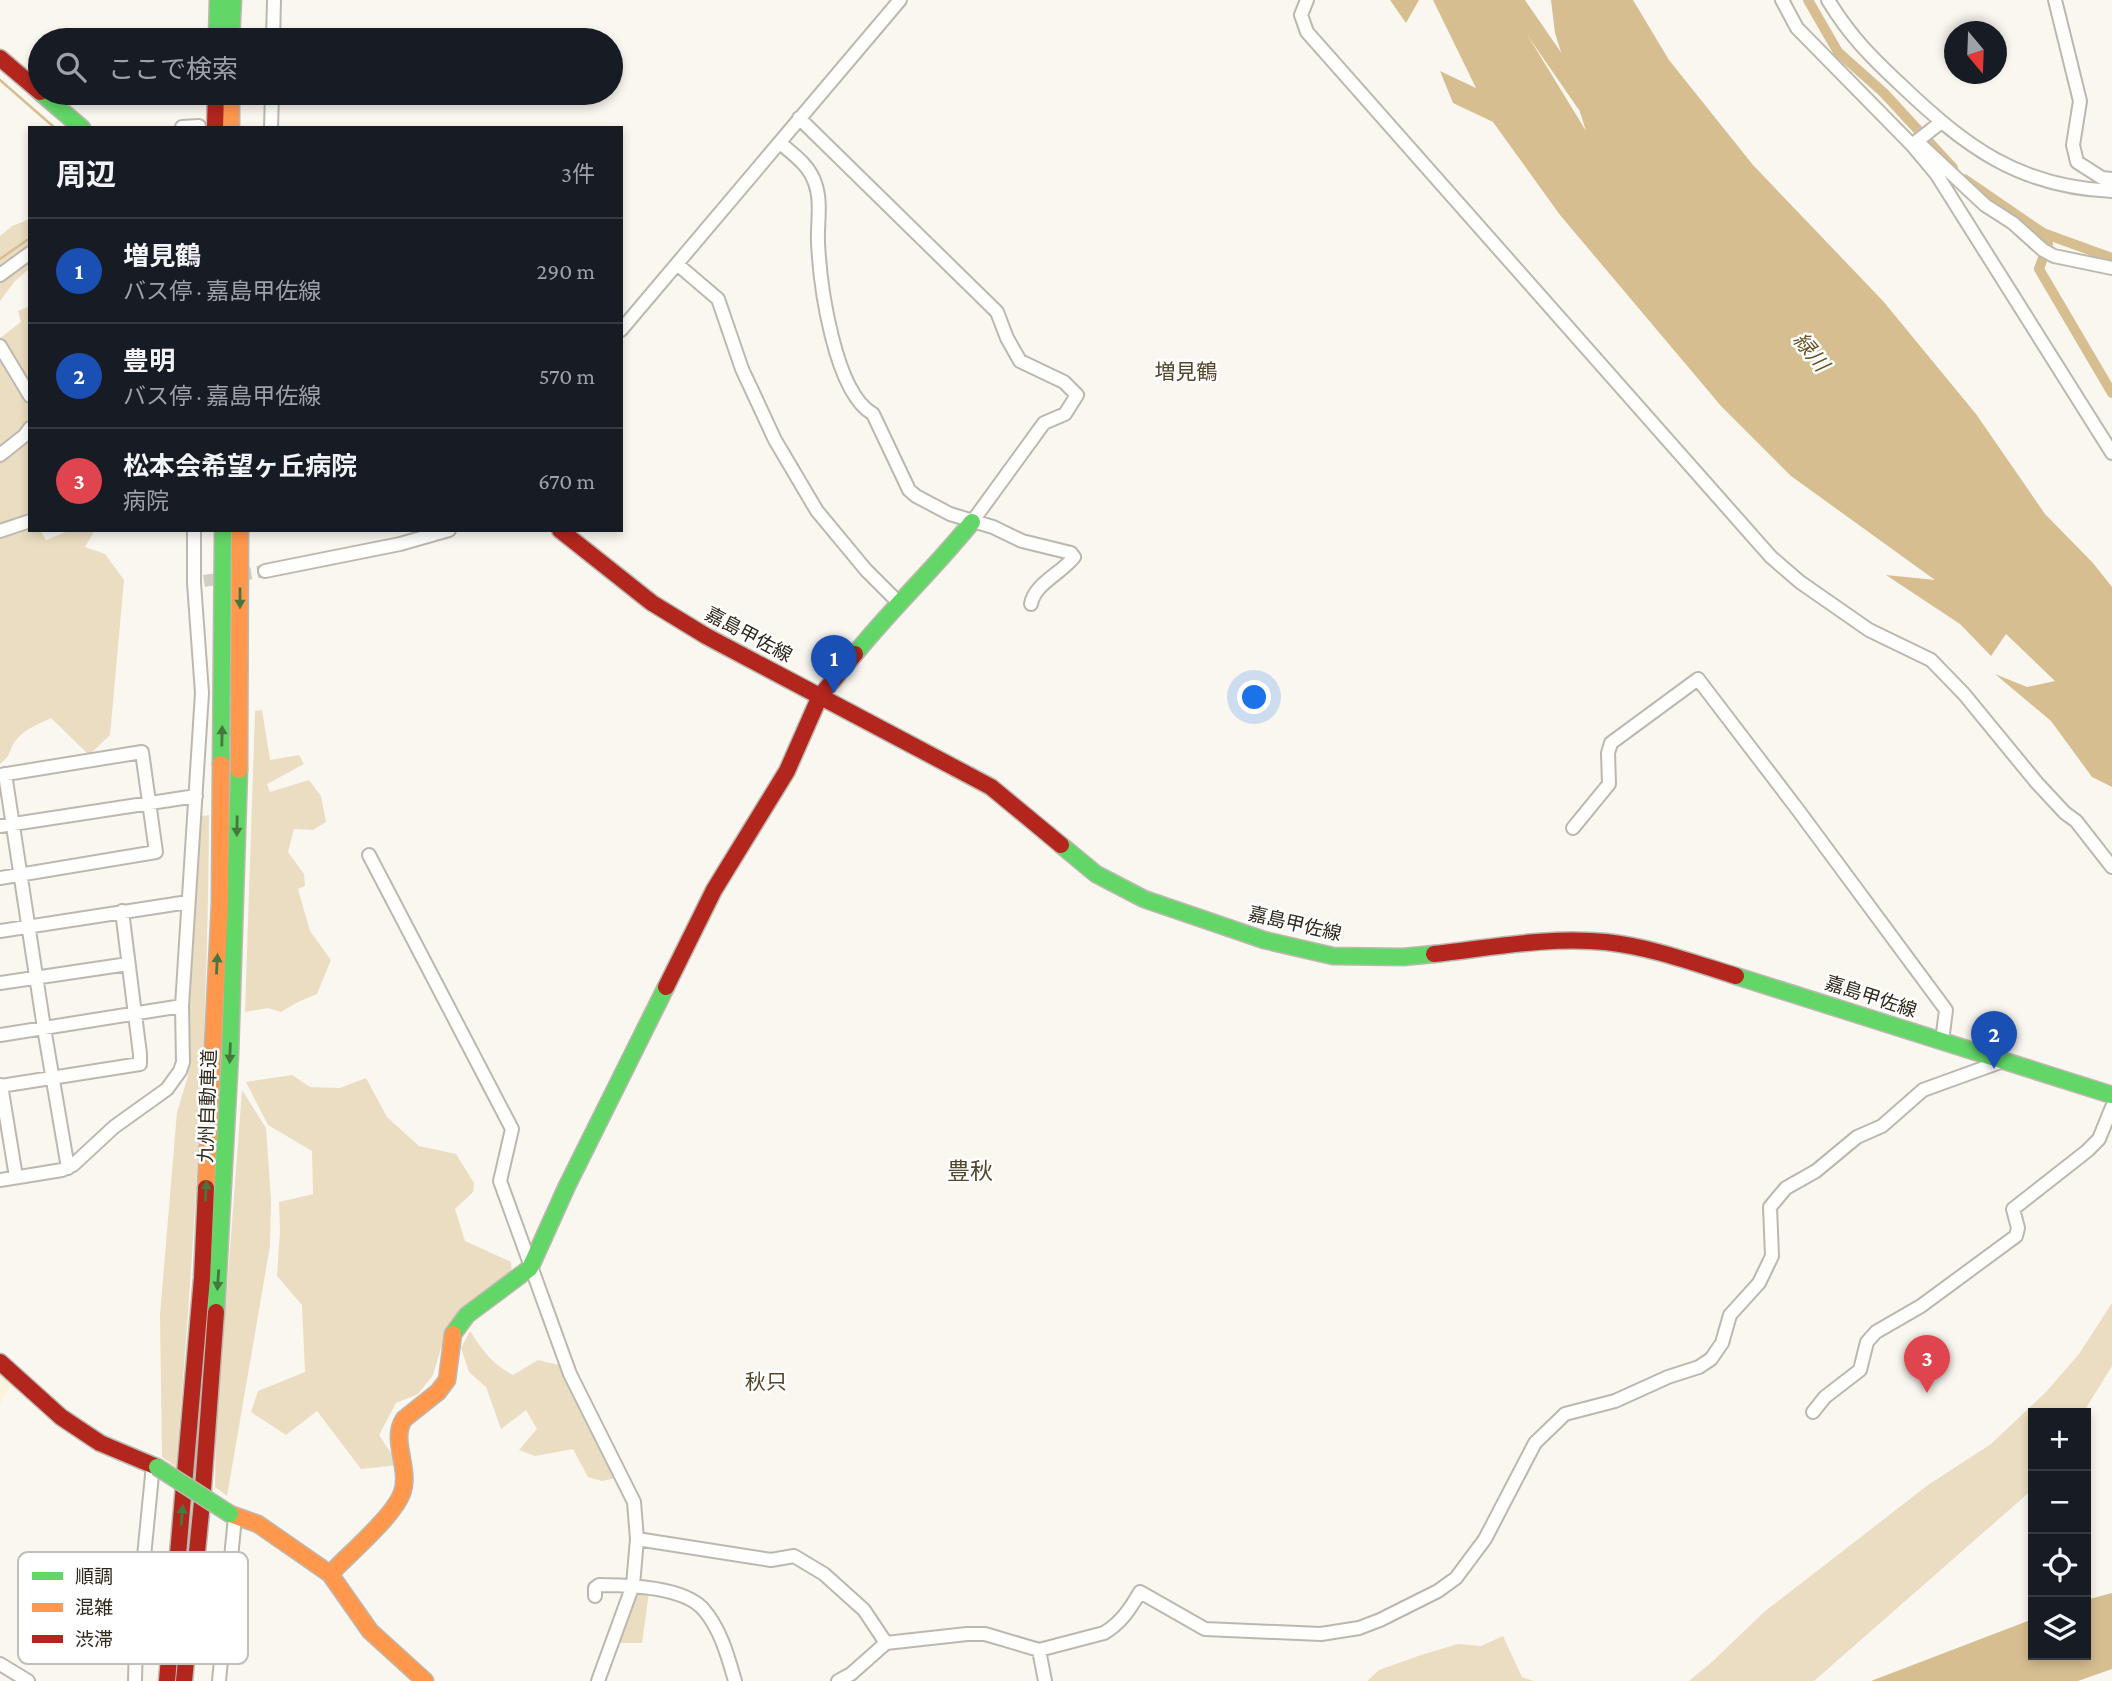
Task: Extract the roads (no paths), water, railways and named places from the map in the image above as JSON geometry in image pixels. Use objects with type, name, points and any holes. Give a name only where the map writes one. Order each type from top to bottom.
[{"type":"main road","points":[[217,28],[218,0]]},
{"type":"main road","points":[[232,28],[233,0]]},
{"type":"main road","points":[[0,58],[28,82]]},
{"type":"main road","points":[[54,105],[80,126]]},
{"type":"main road","points":[[207,126],[213,105]]},
{"type":"main road","points":[[231,105],[231,126]]},
{"type":"main road","points":[[330,1574],[390,1512],[402,1493],[405,1468],[398,1437],[400,1425],[438,1392],[447,1380],[453,1332],[467,1315],[530,1268],[567,1186],[714,890],[787,771],[820,696],[874,630],[945,556],[972,522]]},
{"type":"main road","name":"九州自動車道","points":[[178,1552],[203,1264],[219,903],[223,532]]},
{"type":"main road","name":"九州自動車道","points":[[196,1552],[211,1379],[227,1137],[237,854],[240,532]]},
{"type":"main road","name":"嘉島甲佐線","points":[[563,532],[652,603],[706,636],[991,787],[1073,856],[1106,879],[1144,899],[1264,940],[1333,956],[1403,957],[1553,942],[1605,942],[1657,951],[1696,961],[2112,1095]]},
{"type":"main road","points":[[0,1362],[61,1417],[100,1443],[155,1466],[233,1515],[258,1524],[330,1574],[370,1631],[425,1681]]},
{"type":"street","points":[[273,28],[274,0]]},
{"type":"street","points":[[623,328],[900,0]]},
{"type":"street","points":[[1307,0],[1301,15],[1307,32],[1771,557],[1800,582],[1868,629],[1931,660],[1964,694],[2064,813],[2076,821],[2112,867]]},
{"type":"street","points":[[1782,0],[1797,29],[1915,143],[1985,205],[2054,256],[2112,268]]},
{"type":"street","points":[[1828,0],[1857,43],[1940,122],[1984,154],[2040,181],[2112,191]]},
{"type":"street","points":[[2055,0],[2081,101],[2073,145],[2077,162],[2102,178],[2112,179]]},
{"type":"street","points":[[271,126],[272,105]]},
{"type":"street","points":[[799,118],[997,312],[1020,361],[1064,383],[1077,395],[1065,414],[1044,423],[972,522]]},
{"type":"street","points":[[1915,143],[1940,122]]},
{"type":"street","points":[[780,143],[806,165],[815,182],[826,317],[840,365],[865,409],[873,414],[909,489],[932,506],[972,522],[993,527],[1022,541],[1071,553],[1074,557],[1037,589],[1031,604]]},
{"type":"street","points":[[1915,143],[1952,197],[2112,453]]},
{"type":"street","points":[[0,275],[28,254]]},
{"type":"street","points":[[677,264],[718,299],[742,369],[775,440],[817,511],[866,570],[899,603]]},
{"type":"street","points":[[0,346],[28,393]]},
{"type":"street","points":[[0,455],[28,431]]},
{"type":"street","points":[[0,531],[28,522]]},
{"type":"street","points":[[0,1180],[68,1168],[114,1127],[173,1083],[183,1062],[188,902],[202,693],[199,582],[194,532]]},
{"type":"street","points":[[265,571],[400,544],[442,532]]},
{"type":"street","points":[[1573,828],[1609,784],[1608,753],[1611,743],[1698,679],[1946,1010],[1942,1041]]},
{"type":"street","points":[[0,878],[21,874],[156,852],[142,752],[3,775],[6,825],[21,874],[68,1168]]},
{"type":"street","points":[[6,825],[196,796]]},
{"type":"street","points":[[369,855],[512,1129],[500,1181],[570,1374],[634,1502],[637,1539],[633,1585],[598,1681]]},
{"type":"street","points":[[0,930],[188,902]]},
{"type":"street","points":[[16,1177],[0,1086],[140,1064],[141,1054],[122,911]]},
{"type":"street","points":[[0,983],[128,964]]},
{"type":"street","points":[[0,1035],[183,1006]]},
{"type":"street","points":[[838,1681],[851,1674],[886,1643],[985,1634],[1039,1650],[1104,1633],[1129,1612],[1140,1592],[1205,1629],[1321,1634],[1359,1628],[1438,1591],[1456,1578],[1485,1539],[1535,1443],[1565,1414],[1615,1401],[1668,1377],[1699,1367],[1711,1359],[1722,1343],[1730,1315],[1759,1283],[1772,1256],[1770,1208],[1786,1188],[1816,1171],[1857,1137],[1882,1126],[1923,1090],[2003,1061]]},
{"type":"street","points":[[1813,1412],[1825,1397],[1860,1370],[1867,1342],[1876,1332],[1922,1306],[2016,1236],[2018,1228],[2013,1209],[2099,1139],[2112,1107]]},
{"type":"street","points":[[145,1552],[155,1466]]},
{"type":"street","points":[[230,1552],[233,1515]]},
{"type":"street","points":[[637,1539],[771,1560],[794,1556],[824,1574],[864,1610],[886,1643]]},
{"type":"street","points":[[595,1596],[595,1588],[599,1585],[633,1585],[688,1597],[704,1608],[725,1648],[735,1681]]},
{"type":"street","points":[[1039,1650],[1045,1681]]},
{"type":"street","points":[[0,1664],[28,1681]]},
{"type":"water","points":[[1390,0],[1419,0],[1406,23]]},
{"type":"water","points":[[1433,0],[1511,0],[1525,31],[1586,131],[1555,33],[1551,0],[1633,0],[1669,60],[1753,165],[1883,301],[1976,414],[2045,514],[2093,563],[2112,587],[2112,787],[2092,777],[2051,721],[1995,674],[2027,687],[2055,681],[2006,634],[1991,656],[1960,624],[1886,575],[1935,580],[1791,476],[1721,406],[1560,215],[1493,122],[1453,103],[1440,71],[1476,88]]},
{"type":"water","points":[[2112,1593],[2112,1669],[2078,1681],[1871,1681],[2028,1621],[2028,1660],[2091,1660],[2091,1599]]},
{"type":"waterway","name":"緑川","points":[[1514,0],[1585,103]]},
{"type":"waterway","points":[[1808,0],[1838,52],[1884,93],[1953,168]]},
{"type":"waterway","points":[[0,80],[28,104]]},
{"type":"waterway","points":[[29,105],[53,126]]},
{"type":"waterway","points":[[1964,179],[2043,233],[2112,258]]},
{"type":"waterway","points":[[2043,233],[2048,244],[2039,269],[2112,393]]},
{"type":"waterway","points":[[0,259],[28,239]]},
{"type":"tunnel","points":[[204,581],[265,571]]},
{"type":"place","name":"増見鶴","points":[[834,693]]},
{"type":"place","name":"豊明","points":[[1994,1069]]},
{"type":"place","name":"松本会希望ヶ丘病院","points":[[1927,1393]]},
{"type":"district","name":"増見鶴","points":[[1186,372]]},
{"type":"district","name":"豊秋","points":[[970,1171]]},
{"type":"district","name":"秋只","points":[[766,1382]]}]
